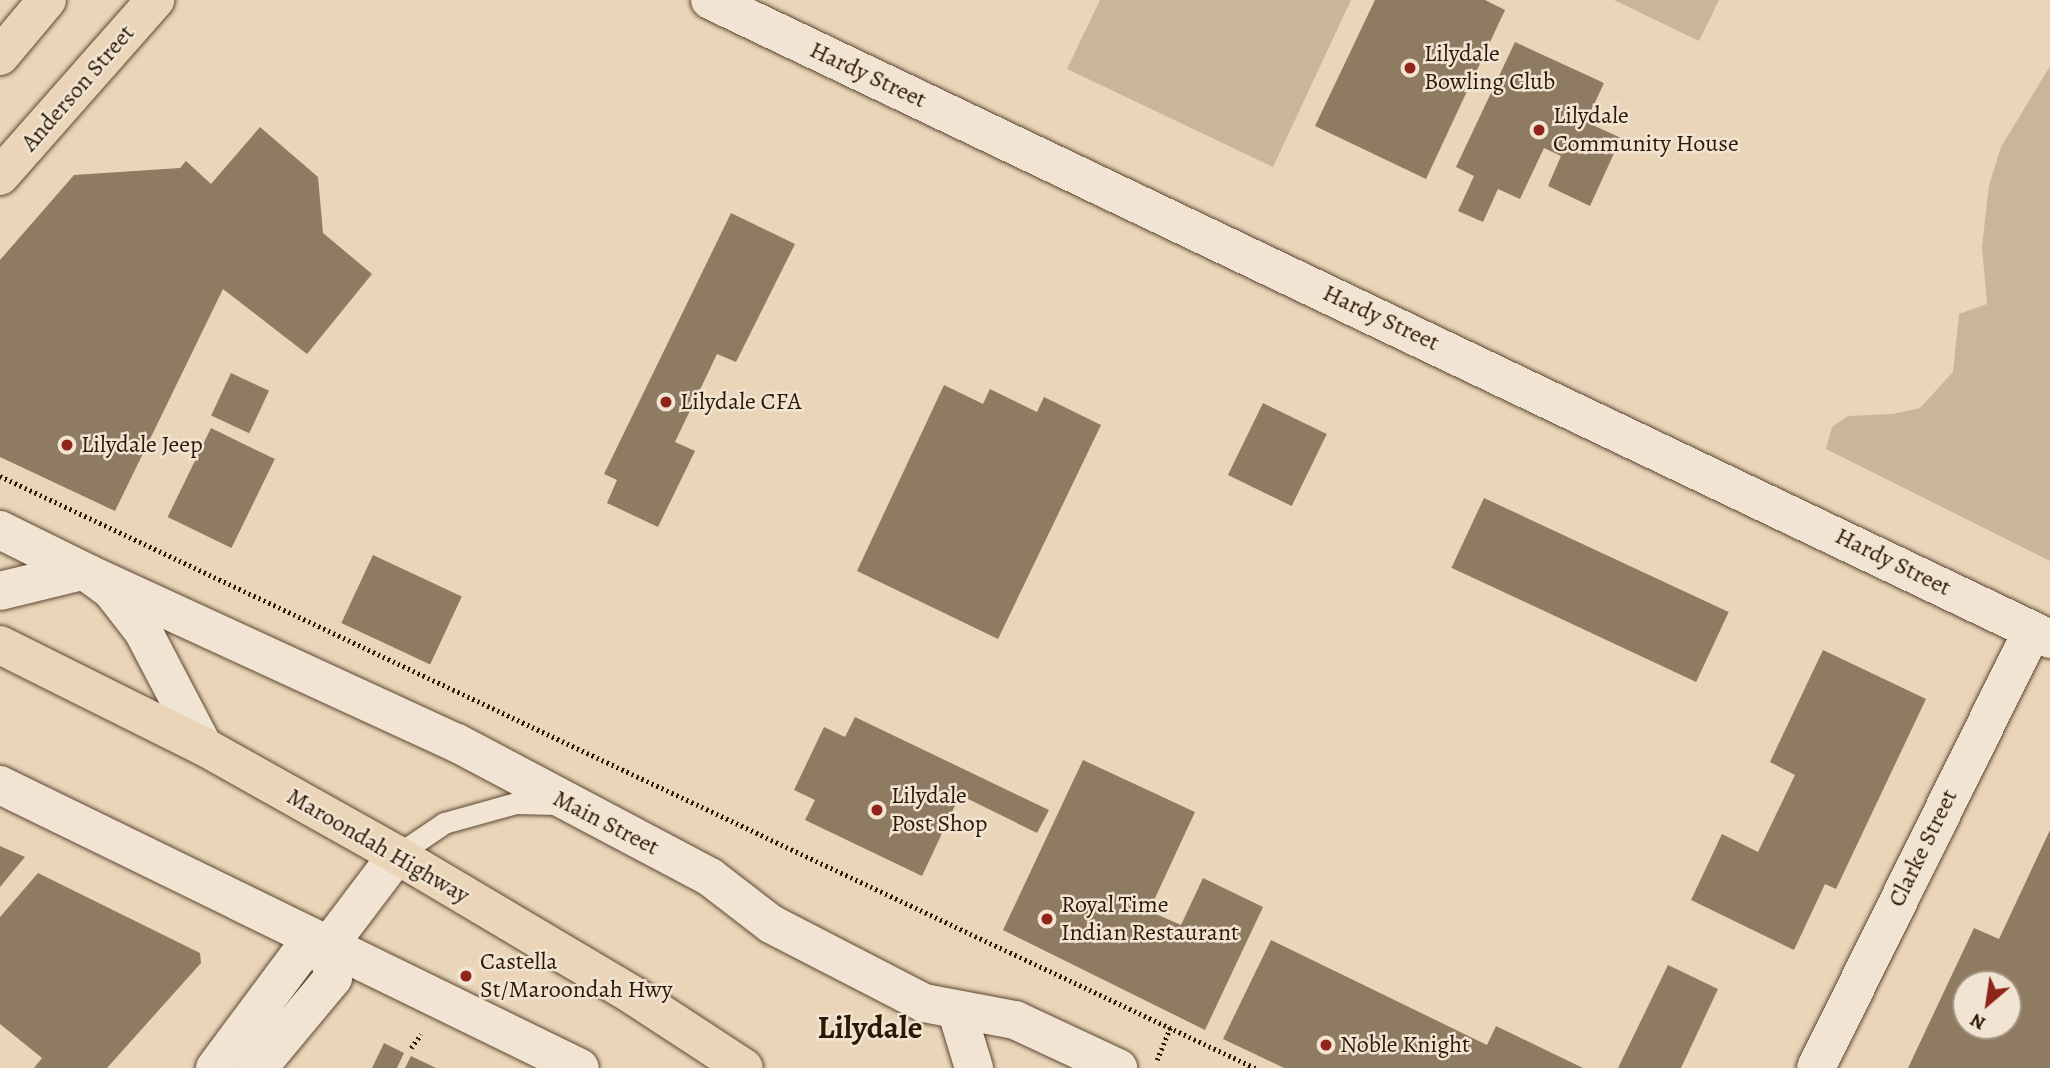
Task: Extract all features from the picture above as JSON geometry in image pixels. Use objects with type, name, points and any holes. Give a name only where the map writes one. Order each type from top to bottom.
[{"type":"main road","points":[[0,56],[47,0]]},
{"type":"main road","name":"Anderson Street","points":[[0,176],[155,0]]},
{"type":"main road","name":"Maroondah Highway","points":[[0,645],[203,746],[397,855],[634,996],[744,1068]]},
{"type":"street","name":"Hardy Street","points":[[710,0],[2041,634]]},
{"type":"street","points":[[0,530],[85,573],[112,591],[143,631],[203,746]]},
{"type":"street","points":[[0,591],[85,573]]},
{"type":"street","name":"Main Street","points":[[85,573],[457,743],[580,811],[710,877],[793,936],[924,1003],[957,1012],[1015,1020],[1118,1068]]},
{"type":"street","name":"Clarke Street","points":[[1816,1068],[2041,634]]},
{"type":"street","points":[[0,785],[580,1068]]},
{"type":"street","points":[[215,1068],[300,954],[329,945],[397,855]]},
{"type":"street","points":[[258,1068],[317,1003],[333,978],[329,945]]},
{"type":"street","points":[[957,1012],[974,1068]]},
{"type":"lane","points":[[397,855],[444,822],[516,803],[551,803],[580,811]]},
{"type":"path","points":[[0,476],[1255,1068]]},
{"type":"path","points":[[1157,1068],[1170,1028]]},
{"type":"shaded area","points":[[1100,0],[1351,0],[1273,167],[1067,69]]},
{"type":"shaded area","points":[[1614,0],[1719,0],[1699,41]]},
{"type":"shaded area","points":[[2050,66],[2050,561],[1826,449],[1832,427],[1848,416],[1893,414],[1920,408],[1953,372],[1959,314],[1987,304],[1982,247],[1989,185],[2001,147]]},
{"type":"building","name":"Lilydale Bowling Club","points":[[1375,0],[1485,0],[1505,10],[1426,179],[1315,126]]},
{"type":"building","name":"Lilydale Community House","points":[[1515,42],[1604,83],[1586,122],[1621,138],[1590,206],[1548,186],[1561,156],[1544,148],[1520,199],[1498,189],[1483,222],[1458,211],[1474,176],[1456,167]]},
{"type":"building","points":[[260,127],[318,177],[323,233],[372,274],[307,354],[223,289],[115,511],[0,457],[0,260],[74,175],[180,168],[186,161],[211,184]]},
{"type":"building","name":"Lilydale CFA","points":[[731,213],[795,244],[736,362],[717,354],[675,442],[695,451],[658,527],[607,503],[617,480],[604,474]]},
{"type":"building","points":[[231,373],[269,391],[249,433],[211,416]]},
{"type":"building","points":[[944,385],[983,404],[990,389],[1037,412],[1044,397],[1101,425],[998,639],[857,571]]},
{"type":"building","points":[[1263,403],[1327,434],[1292,506],[1228,475]]},
{"type":"building","points":[[211,428],[275,459],[231,548],[168,517]]},
{"type":"building","points":[[1484,498],[1729,612],[1696,682],[1451,568]]},
{"type":"building","points":[[373,555],[462,596],[430,664],[341,623]]},
{"type":"building","points":[[1823,650],[1926,699],[1836,889],[1825,884],[1794,950],[1691,900],[1722,834],[1758,852],[1795,775],[1770,762]]},
{"type":"building","points":[[855,717],[1049,810],[1037,833],[960,795],[922,876],[805,820],[815,800],[794,790],[824,727],[845,737]]},
{"type":"building","points":[[1083,760],[1195,812],[1149,911],[1181,925],[1203,878],[1263,907],[1205,1030],[1003,930]]},
{"type":"building","points":[[2050,830],[2050,1068],[1908,1068],[1952,975],[1952,1040],[2022,1040],[2022,970],[1954,970],[1974,928],[1999,939]]},
{"type":"building","points":[[0,846],[25,857],[0,887]]},
{"type":"building","points":[[38,873],[200,953],[201,963],[107,1068],[34,1068],[42,1058],[0,1024],[0,917]]},
{"type":"building","points":[[1271,940],[1487,1045],[1496,1026],[1583,1068],[1284,1068],[1223,1039]]},
{"type":"building","points":[[1668,965],[1718,989],[1681,1068],[1618,1068]]},
{"type":"building","points":[[384,1043],[404,1053],[397,1068],[372,1068]]},
{"type":"building","points":[[411,1056],[436,1068],[405,1068]]},
{"type":"place","name":"Lilydale Bowling Club","points":[[1410,68]]},
{"type":"place","name":"Lilydale Community House","points":[[1539,130]]},
{"type":"place","name":"Lilydale CFA","points":[[666,402]]},
{"type":"place","name":"Lilydale Jeep","points":[[67,445]]},
{"type":"place","name":"Lilydale Post Shop","points":[[877,810]]},
{"type":"place","name":"Royal Time Indian Restaurant","points":[[1047,919]]},
{"type":"place","name":"Castella St/Maroondah Hwy","points":[[466,976]]},
{"type":"place","name":"Noble Knight","points":[[1326,1045]]},
{"type":"district","name":"Lilydale","points":[[870,1027]]}]
